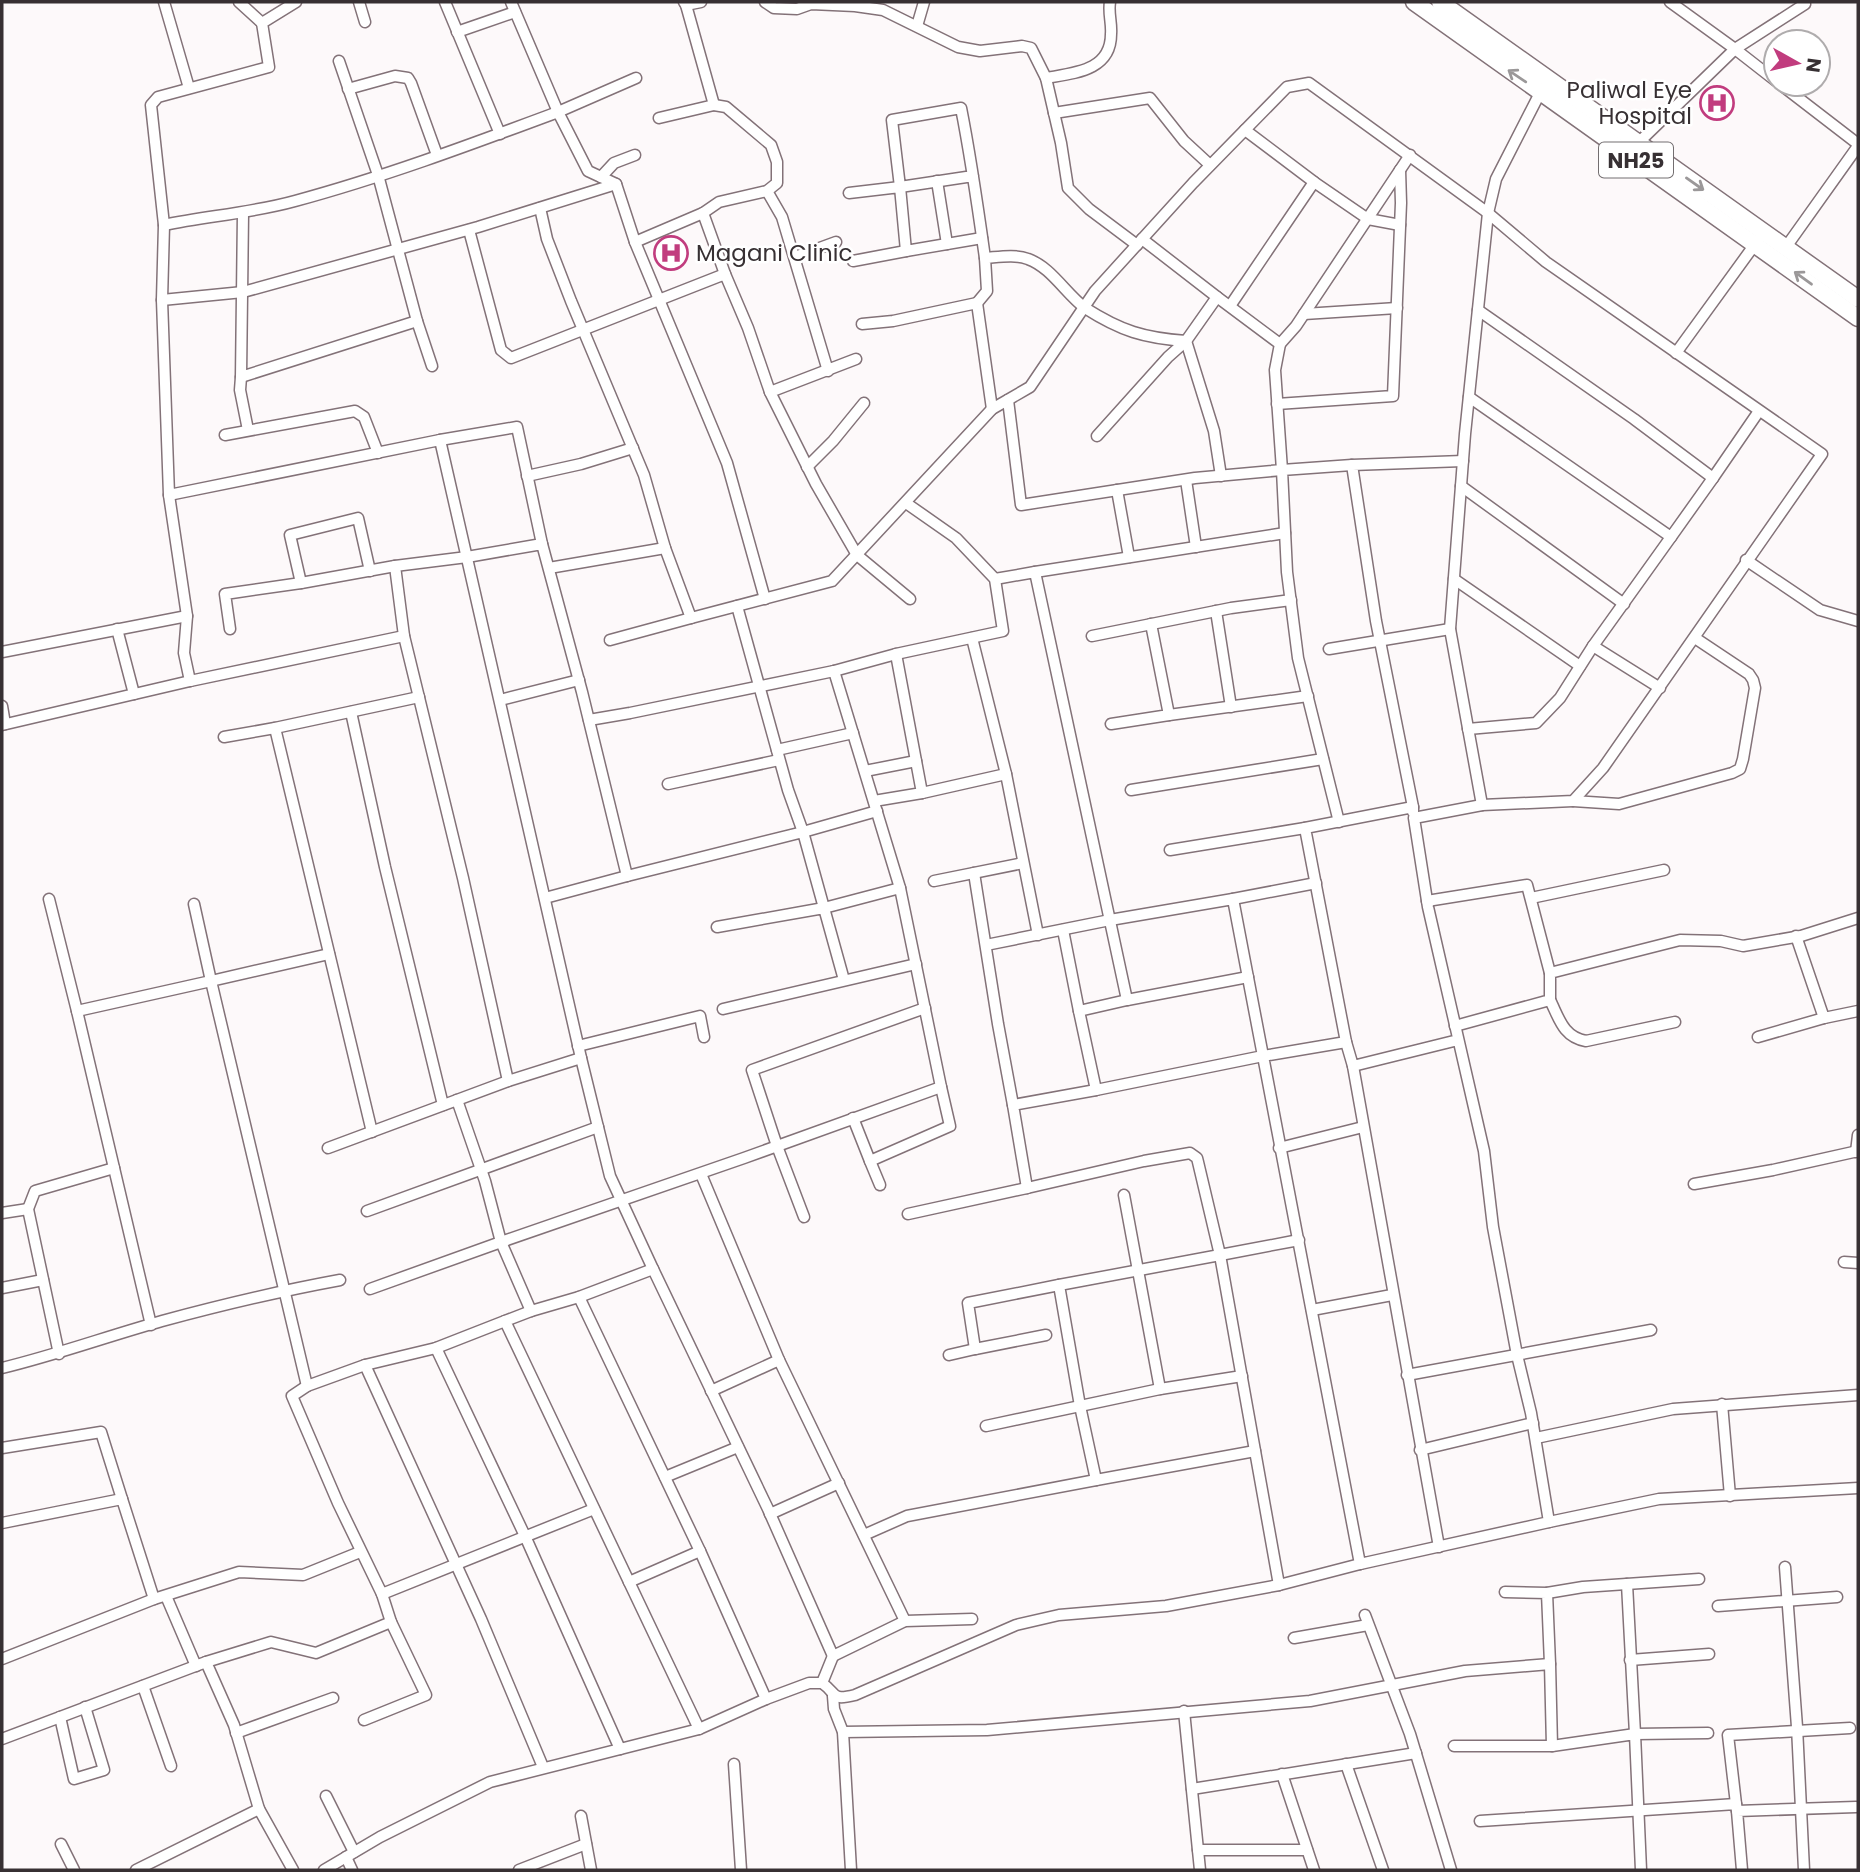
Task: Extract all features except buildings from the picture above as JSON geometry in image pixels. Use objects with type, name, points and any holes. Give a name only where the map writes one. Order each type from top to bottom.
[{"type":"main road","name":"NH25","points":[[1414,2],[1637,144],[1760,238],[1858,318]]},
{"type":"main road","name":"NH25","points":[[1440,2],[1544,85],[1760,238],[1786,247],[1858,299]]},
{"type":"street","points":[[164,2],[189,88]]},
{"type":"street","points":[[190,681],[184,653],[187,617],[169,495],[162,300],[164,225],[151,105],[158,97],[269,67],[262,23],[239,2]]},
{"type":"street","points":[[262,23],[296,2]]},
{"type":"street","points":[[359,2],[365,22]]},
{"type":"street","points":[[445,2],[500,134]]},
{"type":"street","points":[[701,2],[685,4],[714,105]]},
{"type":"street","points":[[765,2],[774,8],[797,9],[811,4],[883,10],[958,47],[980,51],[1022,46],[1031,48],[1046,78],[1068,188],[1089,209],[1230,306],[1280,344]]},
{"type":"street","points":[[916,26],[925,2]]},
{"type":"street","points":[[1046,78],[1088,70],[1103,61],[1110,50],[1110,2]]},
{"type":"street","points":[[1670,2],[1762,70]]},
{"type":"street","points":[[1637,144],[1735,49],[1806,2]]},
{"type":"street","points":[[457,32],[513,7],[558,112],[588,170],[616,184],[635,242],[727,463],[765,599]]},
{"type":"street","points":[[339,61],[378,175],[396,250],[432,366]]},
{"type":"street","points":[[348,89],[395,76],[408,78],[437,155]]},
{"type":"street","points":[[164,225],[243,213],[295,201],[500,134],[636,78]]},
{"type":"street","points":[[610,640],[832,581],[992,409],[1030,387],[1095,290],[1210,166],[1287,87],[1309,83],[1488,212],[1546,262],[1822,454],[1603,768],[1573,801]]},
{"type":"street","points":[[1482,805],[1450,629],[1463,461],[1488,212],[1496,178],[1544,85]]},
{"type":"street","points":[[1054,113],[1150,98],[1184,141],[1210,166]]},
{"type":"street","points":[[1786,247],[1858,145],[1798,98]]},
{"type":"street","points":[[635,242],[703,213],[719,202],[767,191],[777,183],[776,162],[771,145],[726,107],[714,105],[659,118]]},
{"type":"street","points":[[862,324],[893,321],[977,303],[986,291],[985,258],[961,108],[892,120],[906,251]]},
{"type":"street","points":[[1245,130],[1368,219],[1400,225]]},
{"type":"street","points":[[601,177],[614,163],[635,155]]},
{"type":"street","points":[[1339,822],[1298,658],[1285,533],[1275,370],[1280,344],[1304,314],[1410,155]]},
{"type":"street","points":[[1277,404],[1393,396],[1400,170]]},
{"type":"street","points":[[849,193],[973,176]]},
{"type":"street","points":[[937,181],[947,244]]},
{"type":"street","points":[[1230,306],[1314,182]]},
{"type":"street","points":[[162,300],[243,292],[469,230],[616,184]]},
{"type":"street","points":[[767,191],[782,217],[828,371]]},
{"type":"street","points":[[540,208],[548,239],[583,330],[644,475],[664,548],[691,618]]},
{"type":"street","points":[[243,213],[240,390],[248,430]]},
{"type":"street","points":[[703,213],[770,392],[807,467],[857,555],[911,599]]},
{"type":"street","points":[[469,230],[501,350],[511,358],[725,274]]},
{"type":"street","points":[[853,261],[982,238]]},
{"type":"street","points":[[1676,354],[1760,238]]},
{"type":"street","points":[[795,257],[836,242]]},
{"type":"street","points":[[985,258],[1013,256],[1028,259],[1084,307],[1132,334],[1161,340],[1186,341]]},
{"type":"street","points":[[1097,436],[1168,357],[1186,341],[1217,297]]},
{"type":"street","points":[[977,303],[992,409]]},
{"type":"street","points":[[1304,314],[1397,308]]},
{"type":"street","points":[[1478,310],[1713,478]]},
{"type":"street","points":[[241,377],[417,321]]},
{"type":"street","points":[[1186,341],[1214,431],[1221,476]]},
{"type":"street","points":[[770,392],[856,359]]},
{"type":"street","points":[[1469,397],[1671,537]]},
{"type":"street","points":[[1007,400],[1021,505],[1221,476],[1352,465],[1463,461]]},
{"type":"street","points":[[807,467],[833,441],[864,403]]},
{"type":"street","points":[[225,435],[355,411],[364,417],[378,453]]},
{"type":"street","points":[[1468,729],[1536,723],[1560,698],[1593,646],[1759,411]]},
{"type":"street","points":[[169,495],[517,427],[542,544],[579,680],[627,876]]},
{"type":"street","points":[[440,440],[610,1176],[770,1514],[833,1656]]},
{"type":"street","points":[[527,476],[581,464],[633,448]]},
{"type":"street","points":[[1352,465],[1380,641],[1427,901],[1484,1152],[1493,1227],[1536,1438],[1549,1522]]},
{"type":"street","points":[[1186,480],[1196,547]]},
{"type":"street","points":[[1461,486],[1624,604]]},
{"type":"street","points":[[1117,490],[1129,557]]},
{"type":"street","points":[[589,720],[834,671],[896,654],[1003,631],[995,579],[956,538],[906,503]]},
{"type":"street","points":[[301,583],[290,535],[358,518],[370,571]]},
{"type":"street","points":[[995,579],[1285,533]]},
{"type":"street","points":[[230,629],[225,594],[542,544]]},
{"type":"street","points":[[549,568],[664,548]]},
{"type":"street","points":[[1746,560],[1820,610],[1858,621]]},
{"type":"street","points":[[395,566],[404,636],[463,878],[508,1081]]},
{"type":"street","points":[[1035,572],[1127,1000]]},
{"type":"street","points":[[1454,579],[1580,666]]},
{"type":"street","points":[[1092,636],[1216,611],[1291,600]]},
{"type":"street","points":[[737,606],[844,980]]},
{"type":"street","points":[[1216,611],[1231,707]]},
{"type":"street","points":[[2,653],[187,617]]},
{"type":"street","points":[[1151,624],[1169,715]]},
{"type":"street","points":[[117,629],[134,694]]},
{"type":"street","points":[[1329,649],[1450,629]]},
{"type":"street","points":[[2,706],[4,724],[404,636]]},
{"type":"street","points":[[972,638],[1006,774],[1038,935]]},
{"type":"street","points":[[1170,850],[1413,812],[1482,805],[1573,801],[1619,804],[1732,773],[1740,769],[1743,760],[1755,688],[1753,680],[1749,674],[1695,638]]},
{"type":"street","points":[[1593,646],[1660,688]]},
{"type":"street","points":[[896,654],[922,793]]},
{"type":"street","points":[[834,671],[901,888],[950,1126],[870,1161]]},
{"type":"street","points":[[499,700],[579,680]]},
{"type":"street","points":[[1111,724],[1307,696]]},
{"type":"street","points":[[224,737],[419,697]]},
{"type":"street","points":[[351,712],[385,867],[443,1105]]},
{"type":"street","points":[[275,728],[372,1132]]},
{"type":"street","points":[[668,784],[853,733]]},
{"type":"street","points":[[1131,790],[1323,759]]},
{"type":"street","points":[[865,771],[916,761]]},
{"type":"street","points":[[545,898],[803,832],[922,793],[1006,774]]},
{"type":"street","points":[[1305,828],[1346,1042],[1353,1066],[1439,1547]]},
{"type":"street","points":[[934,881],[1023,863]]},
{"type":"street","points":[[1531,898],[1664,870]]},
{"type":"street","points":[[974,873],[1027,1188]]},
{"type":"street","points":[[986,946],[1110,920],[1315,883]]},
{"type":"street","points":[[1427,901],[1527,885],[1550,973],[1550,1000],[1564,1028],[1574,1039],[1586,1041],[1675,1022]]},
{"type":"street","points":[[717,927],[824,908],[901,888]]},
{"type":"street","points":[[49,899],[151,1325]]},
{"type":"street","points":[[1233,899],[1360,1564]]},
{"type":"street","points":[[194,904],[307,1385]]},
{"type":"street","points":[[1550,973],[1680,940],[1721,941],[1743,946],[1796,936],[1858,919]]},
{"type":"street","points":[[1063,930],[1096,1090]]},
{"type":"street","points":[[1796,936],[1824,1018]]},
{"type":"street","points":[[77,1011],[329,954]]},
{"type":"street","points":[[723,1009],[916,964]]},
{"type":"street","points":[[1079,1011],[1248,977]]},
{"type":"street","points":[[1455,1026],[1550,1000]]},
{"type":"street","points":[[804,1217],[752,1070],[925,1008]]},
{"type":"street","points":[[1758,1037],[1858,1011]]},
{"type":"street","points":[[578,1046],[700,1016],[704,1037]]},
{"type":"street","points":[[1353,1066],[1458,1040]]},
{"type":"street","points":[[1013,1105],[1346,1042]]},
{"type":"street","points":[[328,1148],[508,1081],[581,1058]]},
{"type":"street","points":[[370,1289],[941,1087]]},
{"type":"street","points":[[457,1100],[501,1241],[531,1311]]},
{"type":"street","points":[[853,1118],[880,1185]]},
{"type":"street","points":[[1279,1148],[1363,1126]]},
{"type":"street","points":[[367,1212],[598,1127]]},
{"type":"street","points":[[1694,1184],[1857,1151],[1858,1135]]},
{"type":"street","points":[[908,1214],[1144,1161],[1190,1153],[1197,1157],[1220,1255],[1279,1585]]},
{"type":"street","points":[[59,1354],[28,1209],[35,1191],[114,1168]]},
{"type":"street","points":[[701,1174],[779,1360],[905,1621]]},
{"type":"street","points":[[1124,1195],[1160,1389]]},
{"type":"street","points":[[2,1213],[28,1209]]},
{"type":"street","points":[[975,1349],[968,1303],[1299,1240]]},
{"type":"street","points":[[1844,1262],[1858,1263]]},
{"type":"street","points":[[364,1720],[426,1695],[292,1396],[307,1385],[365,1365],[436,1348],[531,1311],[579,1297],[653,1269]]},
{"type":"street","points":[[2,1288],[43,1280]]},
{"type":"street","points":[[2,1368],[284,1290],[340,1280]]},
{"type":"street","points":[[1059,1285],[1096,1480]]},
{"type":"street","points":[[1312,1310],[1392,1295]]},
{"type":"street","points":[[579,1297],[700,1551],[766,1699]]},
{"type":"street","points":[[505,1321],[699,1729]]},
{"type":"street","points":[[1407,1375],[1651,1330]]},
{"type":"street","points":[[949,1355],[1046,1335]]},
{"type":"street","points":[[436,1348],[526,1536],[620,1749]]},
{"type":"street","points":[[711,1391],[779,1360]]},
{"type":"street","points":[[365,1365],[455,1563],[542,1767]]},
{"type":"street","points":[[986,1426],[1160,1389],[1242,1376]]},
{"type":"street","points":[[1536,1438],[1674,1409],[1858,1395]]},
{"type":"street","points":[[1722,1404],[1730,1496]]},
{"type":"street","points":[[1420,1450],[1533,1423]]},
{"type":"street","points":[[2,1448],[100,1432],[154,1598]]},
{"type":"street","points":[[665,1477],[738,1447]]},
{"type":"street","points":[[864,1535],[907,1516],[1255,1451]]},
{"type":"street","points":[[770,1514],[839,1483]]},
{"type":"street","points":[[324,1870],[394,1830],[490,1782],[699,1729],[809,1683],[822,1683],[833,1696],[839,1698],[855,1695],[1016,1625],[1059,1615],[1166,1606],[1279,1585],[1360,1564],[1660,1499],[1858,1488]]},
{"type":"street","points":[[2,1523],[122,1499]]},
{"type":"street","points":[[382,1594],[594,1509]]},
{"type":"street","points":[[629,1582],[700,1551]]},
{"type":"street","points":[[2,1659],[154,1598],[239,1572],[303,1575],[360,1552]]},
{"type":"street","points":[[1785,1567],[1804,1870]]},
{"type":"street","points":[[1505,1592],[1547,1593],[1583,1587],[1699,1579]]},
{"type":"street","points":[[1627,1584],[1641,1870]]},
{"type":"street","points":[[1547,1593],[1552,1746]]},
{"type":"street","points":[[166,1596],[236,1733],[259,1809],[293,1870]]},
{"type":"street","points":[[1718,1606],[1837,1597]]},
{"type":"street","points":[[822,1683],[833,1656],[905,1621],[972,1619]]},
{"type":"street","points":[[1294,1638],[1366,1620],[1416,1753],[1451,1870]]},
{"type":"street","points":[[2,1739],[201,1664],[271,1642],[316,1653],[391,1622]]},
{"type":"street","points":[[1630,1660],[1710,1654]]},
{"type":"street","points":[[841,1729],[987,1730],[1310,1701],[1465,1671],[1550,1664]]},
{"type":"street","points":[[143,1686],[171,1766]]},
{"type":"street","points":[[833,1696],[841,1729],[851,1870]]},
{"type":"street","points":[[236,1733],[333,1698]]},
{"type":"street","points":[[60,1717],[74,1779],[104,1770],[85,1707]]},
{"type":"street","points":[[1184,1711],[1200,1870]]},
{"type":"street","points":[[1742,1870],[1728,1735],[1850,1728]]},
{"type":"street","points":[[1454,1746],[1552,1746],[1635,1734],[1708,1733]]},
{"type":"street","points":[[1192,1789],[1416,1753]]},
{"type":"street","points":[[734,1764],[741,1870]]},
{"type":"street","points":[[1346,1764],[1383,1870]]},
{"type":"street","points":[[1282,1774],[1314,1870]]},
{"type":"street","points":[[326,1796],[350,1855],[352,1870]]},
{"type":"street","points":[[1480,1821],[1638,1810],[1857,1807]]},
{"type":"street","points":[[136,1870],[259,1809]]},
{"type":"street","points":[[581,1816],[590,1870]]},
{"type":"street","points":[[61,1844],[74,1870]]},
{"type":"street","points":[[519,1870],[586,1844]]},
{"type":"street","points":[[1199,1850],[1307,1850]]},
{"type":"place","name":"Paliwal Eye Hospital","points":[[1717,103]]},
{"type":"place","name":"Magani Clinic","points":[[671,253]]}]
